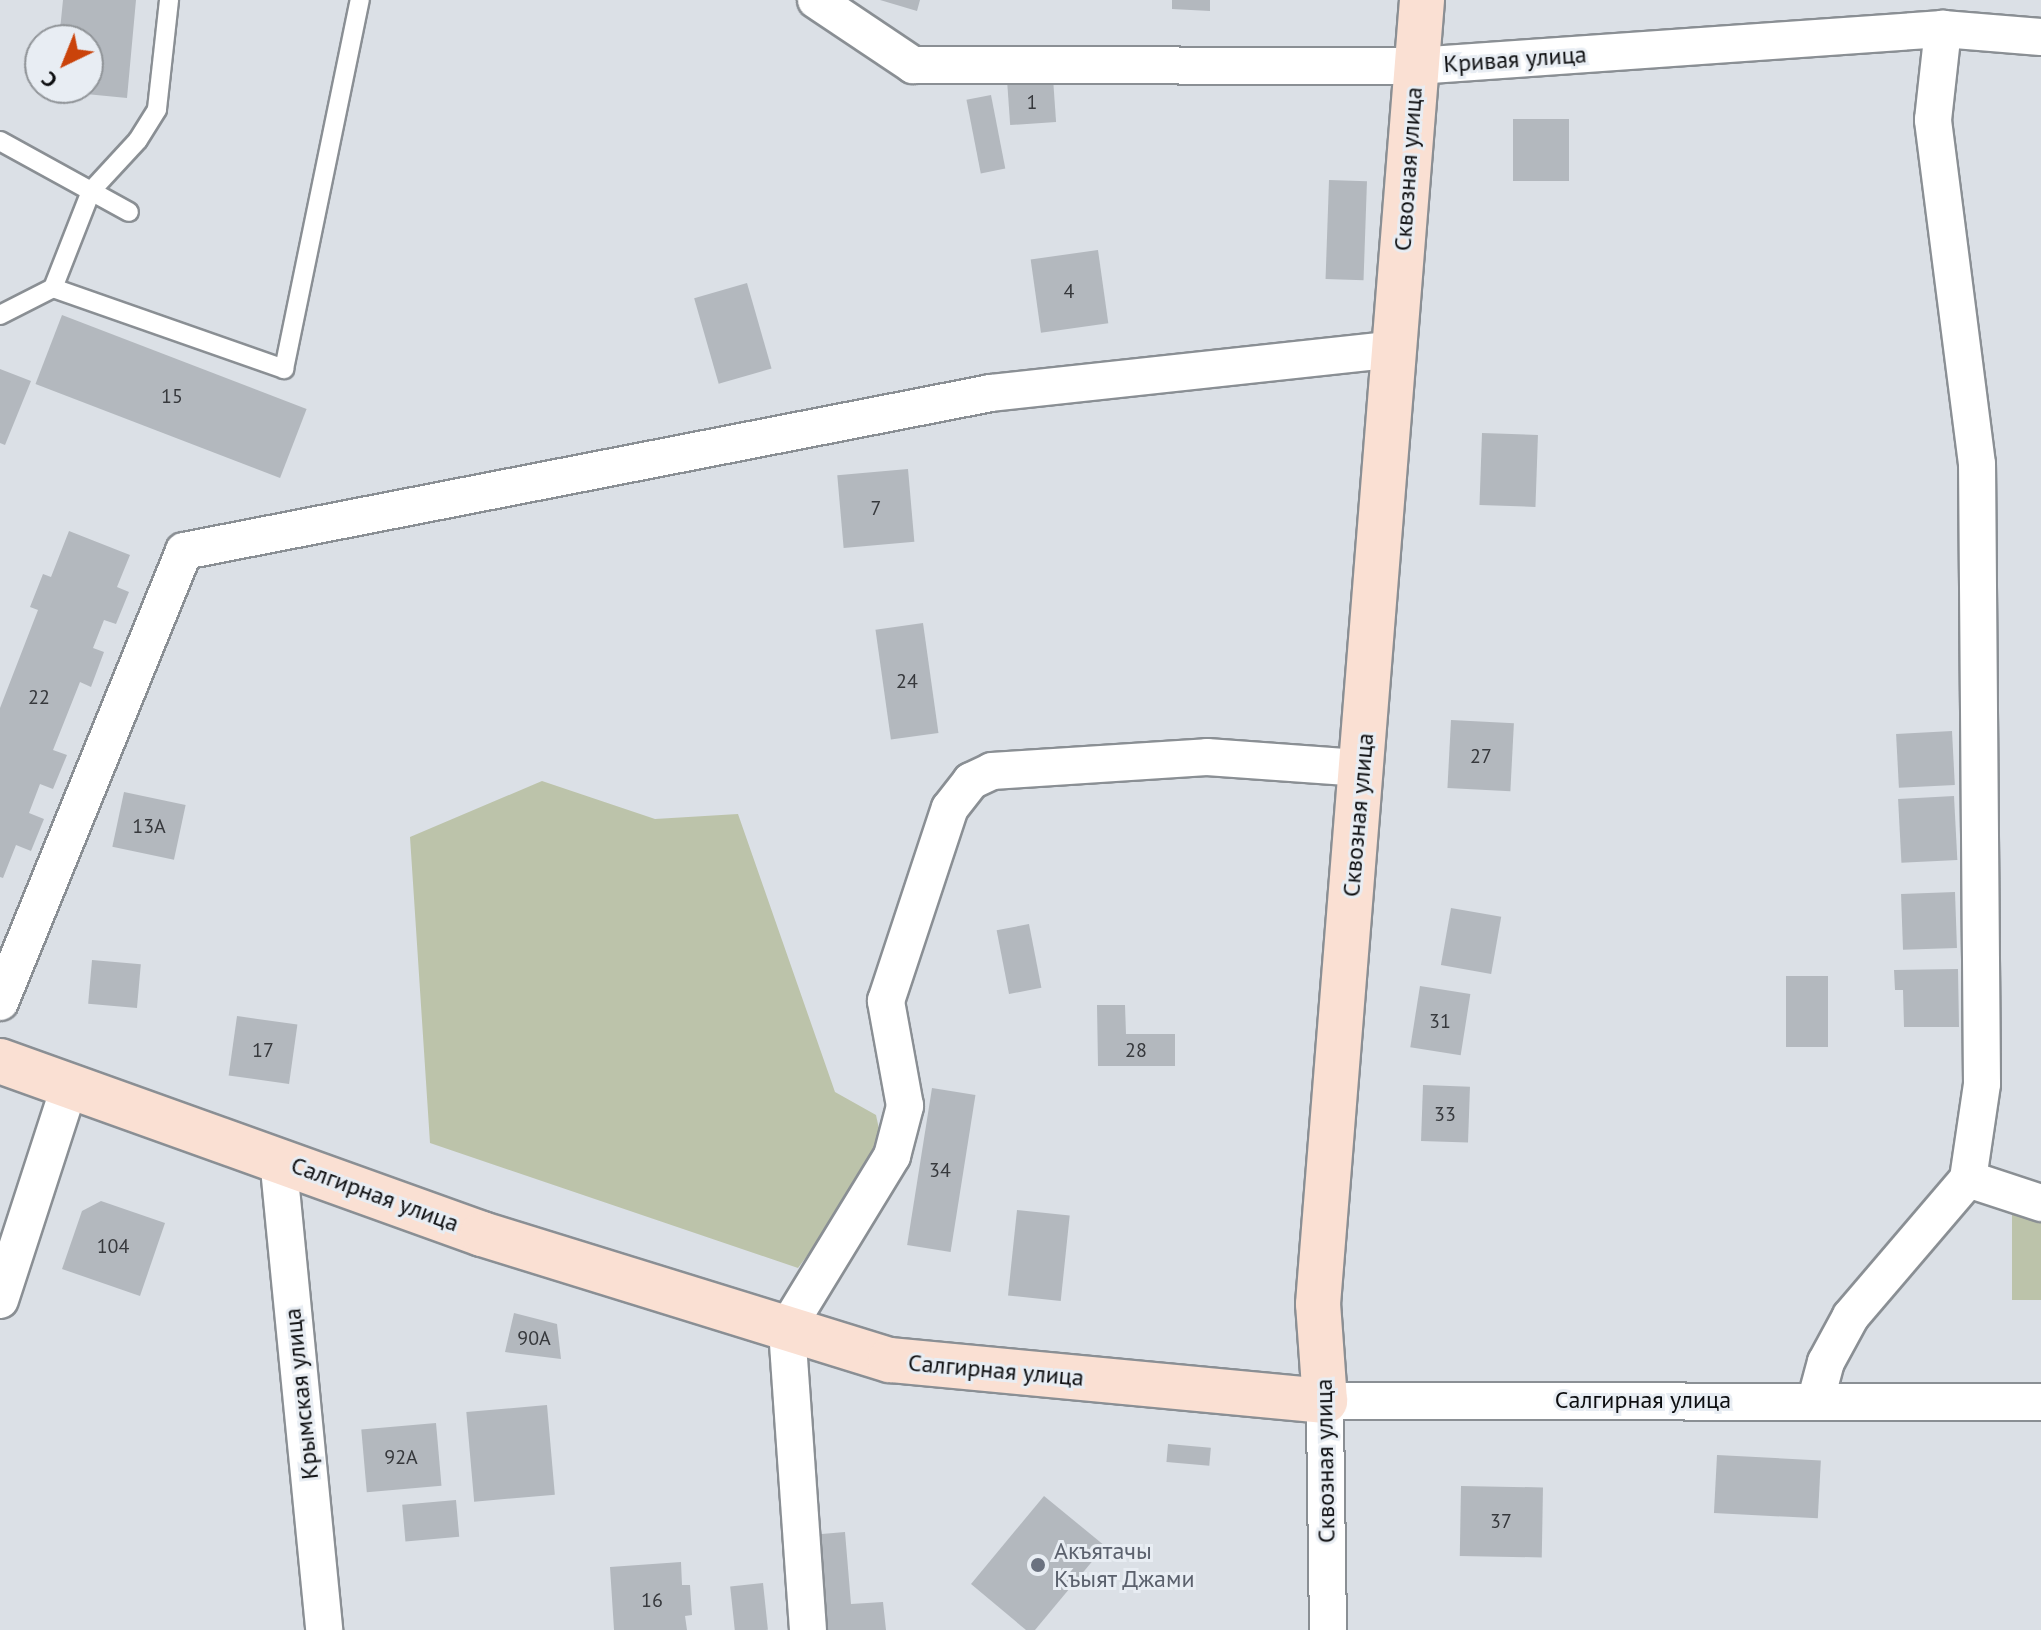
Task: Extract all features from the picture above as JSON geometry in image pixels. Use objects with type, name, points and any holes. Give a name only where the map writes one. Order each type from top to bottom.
[{"type":"main road","name":"Сквозная улица","points":[[1325,1401],[1318,1304],[1422,0]]},
{"type":"main road","name":"Салгирная улица","points":[[0,1061],[278,1158],[482,1234],[890,1360],[1325,1401]]},
{"type":"street","name":"Кривая улица","points":[[816,0],[913,65],[1416,66],[1943,29],[2041,37]]},
{"type":"street","points":[[1816,1399],[1826,1362],[1851,1316],[1968,1179],[1982,1084],[1977,464],[1933,120],[1943,29]]},
{"type":"street","points":[[0,1002],[184,551],[991,393],[1394,349]]},
{"type":"street","points":[[808,1630],[787,1328],[892,1156],[905,1106],[886,1001],[950,808],[971,781],[992,771],[1207,757],[1362,768]]},
{"type":"street","points":[[0,1300],[70,1085]]},
{"type":"street","name":"Крымская улица","points":[[278,1158],[324,1630]]},
{"type":"street","points":[[1968,1179],[2041,1203]]},
{"type":"street","name":"Салгирная улица","points":[[1325,1401],[1816,1399],[2041,1402]]},
{"type":"street","name":"Сквозная улица","points":[[1325,1401],[1328,1630]]},
{"type":"lane","points":[[0,315],[53,288],[91,191],[138,140],[157,109],[169,0]]},
{"type":"lane","points":[[53,288],[284,369],[360,0]]},
{"type":"lane","points":[[0,141],[129,212]]},
{"type":"green space","points":[[542,781],[655,819],[738,814],[835,1092],[876,1115],[884,1152],[798,1268],[430,1143],[410,837]]},
{"type":"green space","points":[[2012,1214],[2041,1214],[2041,1300],[2012,1300]]},
{"type":"building","points":[[63,0],[136,0],[127,98],[104,96],[104,24],[61,24]]},
{"type":"building","points":[[880,0],[920,0],[917,11]]},
{"type":"building","points":[[1172,0],[1210,0],[1210,11],[1172,9]]},
{"type":"building","points":[[1053,78],[1056,122],[1010,125],[1007,81]]},
{"type":"building","points":[[991,95],[1005,169],[981,173],[966,100]]},
{"type":"building","points":[[1513,119],[1569,119],[1569,181],[1513,181]]},
{"type":"building","points":[[1329,180],[1367,181],[1364,280],[1326,279]]},
{"type":"building","points":[[1098,250],[1108,323],[1041,333],[1031,259]]},
{"type":"building","points":[[747,283],[772,369],[719,384],[694,298]]},
{"type":"building","points":[[62,315],[307,409],[280,478],[35,384]]},
{"type":"building","points":[[0,369],[31,381],[5,445],[0,443]]},
{"type":"building","points":[[1482,433],[1538,435],[1535,507],[1479,505]]},
{"type":"building","points":[[908,469],[914,542],[844,548],[837,475]]},
{"type":"building","points":[[69,531],[130,555],[117,587],[129,592],[116,624],[104,620],[93,648],[104,652],[91,687],[80,682],[53,750],[67,755],[53,789],[40,784],[29,813],[44,819],[31,851],[16,845],[3,878],[0,877],[0,708],[38,610],[30,607],[43,574],[51,577]]},
{"type":"building","points":[[923,623],[938,733],[891,740],[875,630]]},
{"type":"building","points":[[1451,720],[1514,723],[1510,791],[1447,788]]},
{"type":"building","points":[[1952,731],[1955,785],[1899,788],[1896,734]]},
{"type":"building","points":[[124,792],[186,805],[174,860],[112,847]]},
{"type":"building","points":[[1954,796],[1957,860],[1901,863],[1898,799]]},
{"type":"building","points":[[1955,892],[1957,948],[1903,950],[1901,894]]},
{"type":"building","points":[[1451,908],[1501,917],[1491,974],[1441,965]]},
{"type":"building","points":[[1029,924],[1041,988],[1009,994],[997,930]]},
{"type":"building","points":[[92,960],[141,964],[137,1008],[88,1004]]},
{"type":"building","points":[[1958,969],[1959,1027],[1904,1027],[1903,990],[1895,990],[1894,970]]},
{"type":"building","points":[[1786,976],[1828,976],[1828,1047],[1786,1047]]},
{"type":"building","points":[[1420,986],[1470,994],[1461,1055],[1410,1047]]},
{"type":"building","points":[[1097,1005],[1125,1005],[1126,1034],[1175,1034],[1175,1066],[1098,1066]]},
{"type":"building","points":[[237,1016],[297,1024],[289,1084],[229,1075]]},
{"type":"building","points":[[1423,1085],[1470,1087],[1468,1143],[1421,1141]]},
{"type":"building","points":[[932,1088],[975,1095],[951,1252],[907,1245]]},
{"type":"building","points":[[101,1201],[165,1223],[140,1296],[62,1269],[82,1211]]},
{"type":"building","points":[[1017,1210],[1070,1216],[1061,1301],[1008,1296]]},
{"type":"building","points":[[514,1313],[557,1324],[561,1359],[505,1352]]},
{"type":"building","points":[[547,1405],[555,1495],[474,1502],[466,1412]]},
{"type":"building","points":[[436,1423],[441,1486],[367,1492],[361,1430]]},
{"type":"building","points":[[1168,1444],[1211,1448],[1209,1466],[1166,1462]]},
{"type":"building","points":[[1717,1455],[1821,1460],[1818,1518],[1714,1513]]},
{"type":"building","points":[[1461,1486],[1543,1487],[1542,1557],[1460,1556]]},
{"type":"building","name":"Акъятачы Къыят Джами","points":[[1044,1496],[1105,1546],[1035,1630],[1026,1630],[971,1584]]},
{"type":"building","points":[[456,1500],[459,1537],[405,1542],[402,1505]]},
{"type":"building","points":[[845,1532],[851,1604],[883,1602],[886,1630],[818,1630],[810,1535]]},
{"type":"building","points":[[681,1562],[682,1585],[690,1585],[692,1615],[685,1616],[687,1630],[614,1630],[610,1567]]},
{"type":"building","points":[[763,1583],[768,1630],[735,1630],[730,1586]]},
{"type":"place","name":"Акъятачы Къыят Джами","points":[[1038,1565]]}]
